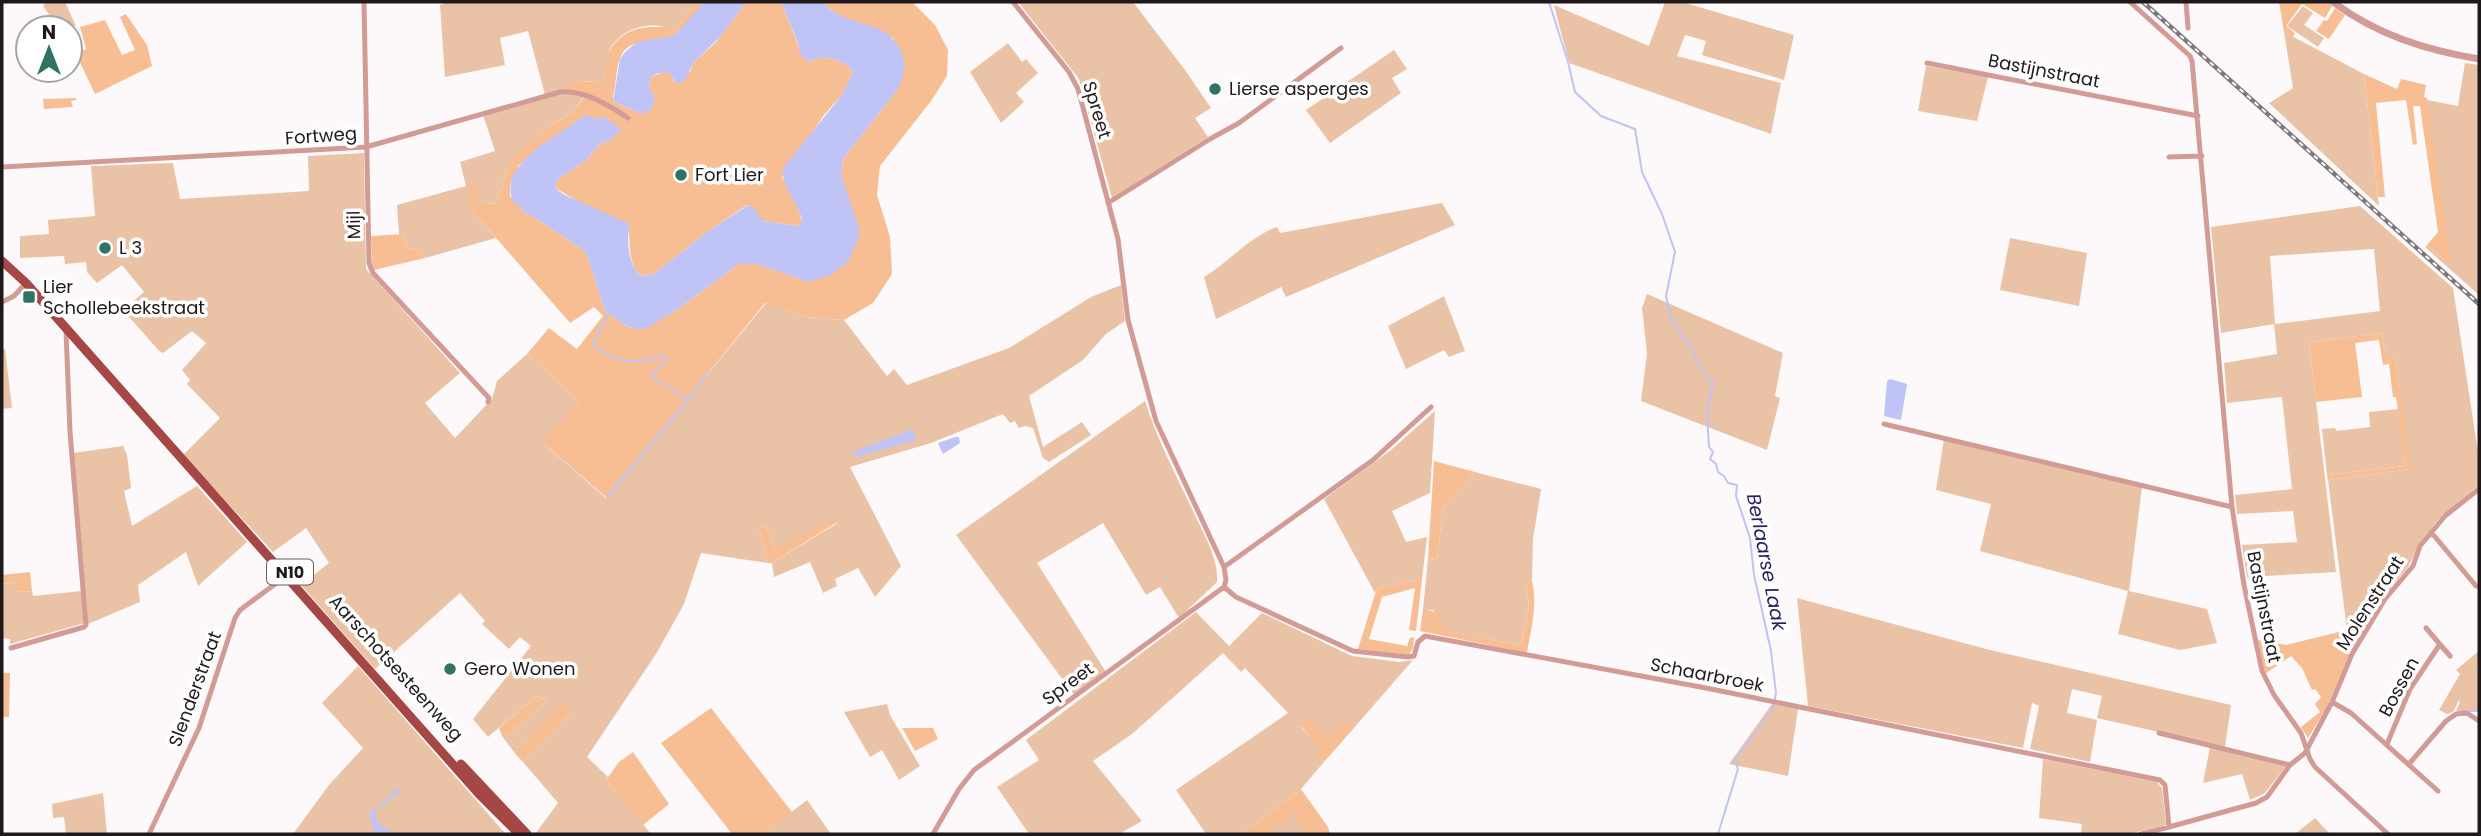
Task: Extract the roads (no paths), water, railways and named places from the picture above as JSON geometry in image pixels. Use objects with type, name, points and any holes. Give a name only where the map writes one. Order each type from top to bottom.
[{"type":"main road","name":"Aarschotsesteenweg","points":[[2,261],[26,283],[128,398],[137,403],[479,793],[519,834]]},
{"type":"main road","name":"Aarschotsesteenweg","points":[[288,574],[527,834]]},
{"type":"street","name":"Mijl","points":[[364,2],[369,263],[371,269],[489,398],[488,402]]},
{"type":"street","name":"Spreet","points":[[933,834],[967,776],[1224,587],[1226,580],[1224,567],[1156,421],[1128,320],[1121,249],[1074,79],[1013,2]]},
{"type":"street","name":"Bastijnstraat","points":[[2130,2],[2190,56],[2202,156],[2232,507],[2244,585],[2262,671],[2274,695],[2301,733],[2315,767],[2388,834]]},
{"type":"street","points":[[2186,2],[2188,28]]},
{"type":"street","points":[[2333,2],[2362,21],[2410,43],[2479,59]]},
{"type":"street","points":[[1108,203],[1239,122],[1341,48]]},
{"type":"street","name":"Bastijnstraat","points":[[1927,63],[2197,116]]},
{"type":"street","name":"Fortweg","points":[[2,167],[366,148],[560,92],[585,95],[628,118]]},
{"type":"street","points":[[2169,157],[2202,156]]},
{"type":"street","points":[[2,302],[14,296],[26,283]]},
{"type":"street","points":[[11,648],[86,625],[69,432],[66,331]]},
{"type":"street","points":[[1224,567],[1373,460],[1431,407]]},
{"type":"street","points":[[1884,424],[2232,507]]},
{"type":"street","name":"Molenstraat","points":[[2307,748],[2332,702],[2352,654],[2385,599],[2413,566],[2420,546],[2457,505],[2479,489]]},
{"type":"street","points":[[2431,532],[2476,586]]},
{"type":"street","name":"Slenderstraat","points":[[149,834],[199,728],[235,618],[240,610],[288,574]]},
{"type":"street","name":"Schaarbroek","points":[[1224,587],[1236,597],[1360,653],[1413,656],[1418,642],[1425,636],[1719,691],[2160,780],[2165,785],[2169,827]]},
{"type":"street","name":"Bossen","points":[[2426,628],[2450,656]]},
{"type":"street","name":"Bossen","points":[[2387,744],[2410,689],[2440,644]]},
{"type":"street","points":[[2332,702],[2351,713],[2438,791]]},
{"type":"street","points":[[2409,764],[2453,716],[2467,713],[2479,721]]},
{"type":"street","points":[[2159,733],[2290,765]]},
{"type":"street","points":[[2141,834],[2262,801],[2307,748]]},
{"type":"water","points":[[704,2],[746,2],[720,37],[693,63],[686,79],[680,83],[675,82],[669,73],[658,73],[651,77],[649,88],[655,97],[652,109],[641,114],[613,101],[620,59],[625,52],[638,41],[670,37],[678,32]]},
{"type":"water","points":[[781,2],[823,2],[841,16],[886,33],[895,40],[903,56],[904,70],[898,89],[843,159],[841,175],[859,228],[859,237],[848,262],[831,275],[809,282],[756,264],[739,264],[647,328],[628,327],[605,311],[583,250],[521,211],[522,206],[516,206],[510,192],[512,178],[531,154],[585,115],[598,119],[602,116],[621,129],[618,134],[600,144],[586,160],[560,178],[555,188],[630,224],[629,252],[633,265],[641,276],[654,274],[707,232],[748,205],[755,209],[763,221],[798,226],[802,222],[784,181],[783,168],[842,95],[853,72],[847,65],[829,58],[807,61],[799,52]]},
{"type":"water","points":[[1890,379],[1907,384],[1901,420],[1884,416],[1887,381]]},
{"type":"water","points":[[913,429],[916,440],[856,457],[853,452]]},
{"type":"water","points":[[959,437],[960,443],[943,454],[938,443]]},
{"type":"water","points":[[395,788],[401,791],[375,811],[378,823],[394,834],[375,834],[369,813],[393,794]]},
{"type":"waterway","name":"Berlaarse Laak","points":[[1549,2],[1575,92],[1601,116],[1635,129],[1642,172],[1662,214],[1675,252],[1666,296],[1672,321],[1680,331],[1680,336],[1686,338],[1701,367],[1713,382],[1707,414],[1709,447],[1713,452],[1710,459],[1728,483],[1737,485],[1736,496],[1750,538],[1754,575],[1771,651],[1775,699]]},
{"type":"waterway","points":[[608,314],[593,345],[610,356],[627,361],[664,355],[667,359],[651,376],[688,400]]},
{"type":"waterway","points":[[607,496],[688,400],[708,372]]},
{"type":"waterway","name":"Berlaarse Laak","points":[[1718,834],[1738,769],[1735,760],[1774,704]]},
{"type":"waterway","points":[[2460,711],[2479,711]]},
{"type":"railway","points":[[2143,2],[2479,304]]},
{"type":"place","name":"Lierse asperges","points":[[1215,89]]},
{"type":"place","name":"Fort Lier","points":[[681,175]]},
{"type":"place","name":"L 3","points":[[105,248]]},
{"type":"place","name":"Lier Schollebeekstraat","points":[[29,297]]},
{"type":"place","name":"Gero Wonen","points":[[450,669]]}]
